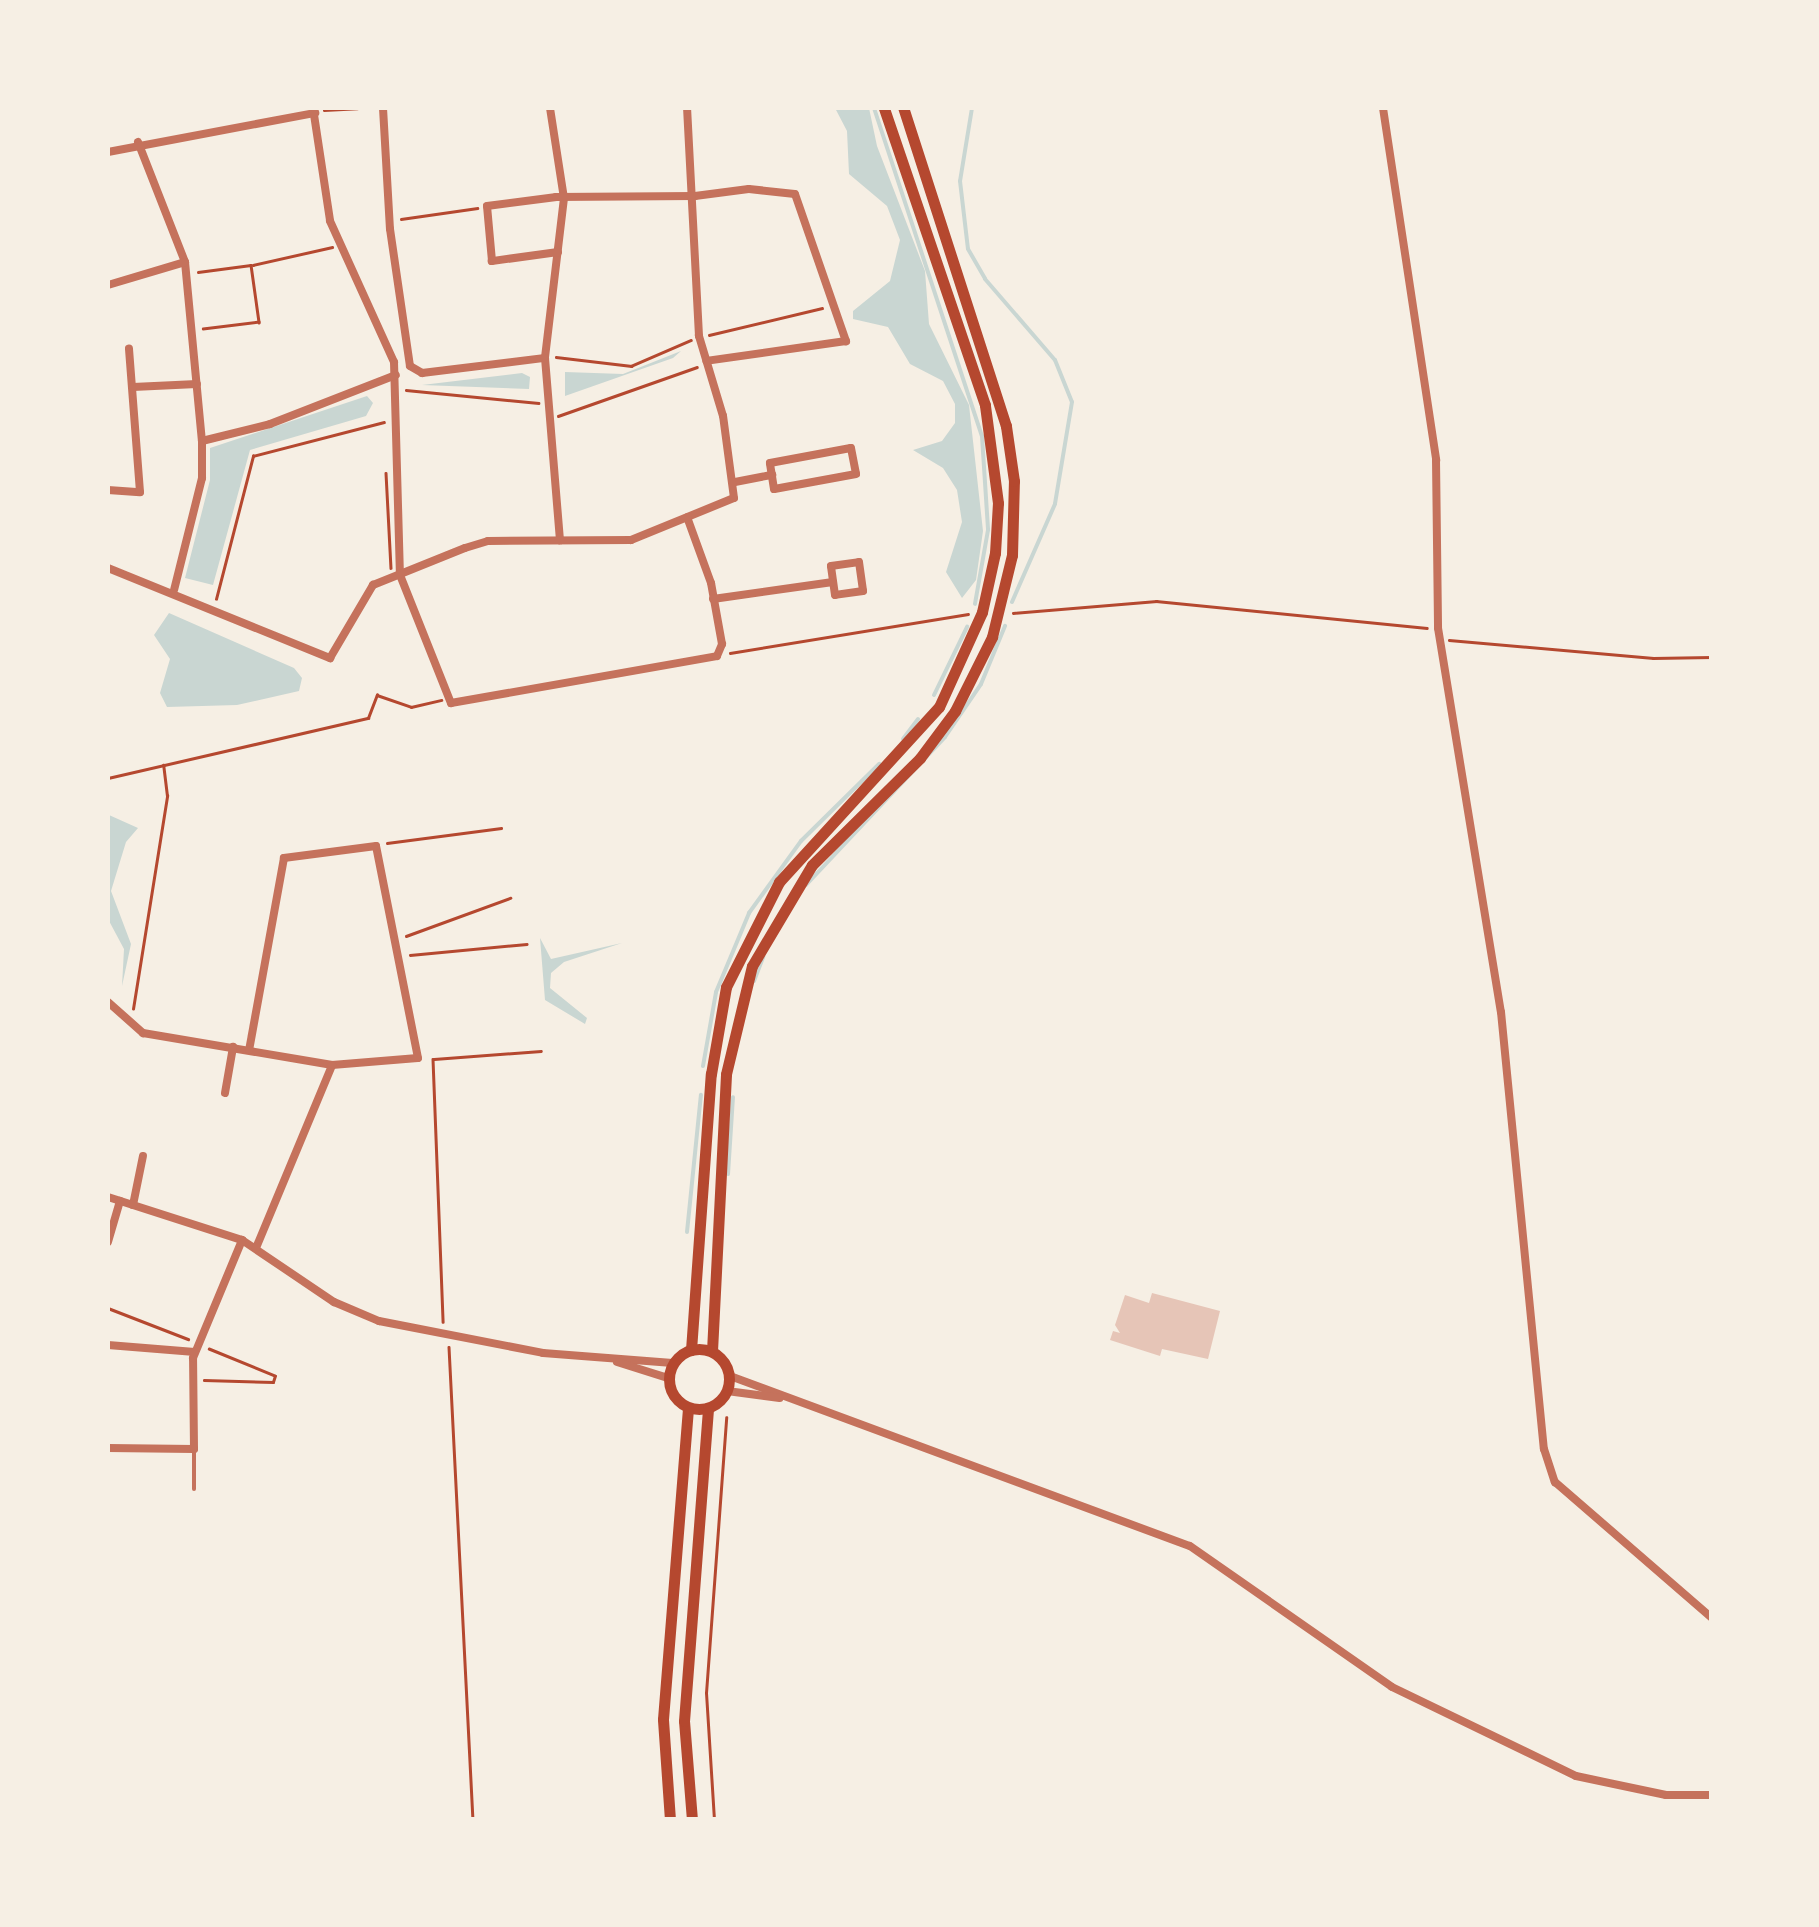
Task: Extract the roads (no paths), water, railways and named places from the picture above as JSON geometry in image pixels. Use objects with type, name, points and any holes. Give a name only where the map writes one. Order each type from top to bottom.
[{"type":"main road","points":[[690,1350],[716,1031],[744,941],[802,852],[939,707],[982,612],[997,530],[994,452],[884,108]]},
{"type":"main road","points":[[712,1351],[690,1350],[673,1363],[668,1378],[674,1396],[688,1408],[708,1408],[728,1391],[730,1376],[712,1351],[726,1074],[752,966],[779,910],[812,865],[920,758],[955,711],[999,617],[1014,532],[1006,426],[903,108]]},
{"type":"main road","points":[[670,1820],[664,1719],[688,1408]]},
{"type":"main road","points":[[692,1820],[684,1721],[708,1408]]},
{"type":"street","points":[[383,108],[390,220],[412,369],[422,373],[545,358]]},
{"type":"street","points":[[550,108],[564,198],[545,358],[560,540]]},
{"type":"street","points":[[108,568],[174,590],[330,658],[372,586],[488,541],[631,540],[734,498],[735,482],[697,322],[695,196],[687,108]]},
{"type":"street","points":[[1383,108],[1436,460],[1438,628],[1501,1012],[1544,1449],[1555,1482],[1712,1618]]},
{"type":"street","points":[[108,152],[138,142],[314,110],[330,221],[396,375],[400,420],[394,483],[400,575],[449,700],[720,653],[713,599],[687,517]]},
{"type":"street","points":[[138,142],[185,262],[202,441],[202,478],[174,590]]},
{"type":"street","points":[[558,252],[492,261],[486,206],[564,198],[695,196],[750,188],[795,194],[846,341],[706,361]]},
{"type":"street","points":[[108,285],[185,262]]},
{"type":"street","points":[[108,490],[140,492],[129,348]]},
{"type":"street","points":[[202,441],[270,424],[396,375]]},
{"type":"street","points":[[132,387],[197,384]]},
{"type":"street","points":[[851,448],[856,474],[774,489],[772,475],[770,463],[851,448]]},
{"type":"street","points":[[735,482],[772,475]]},
{"type":"street","points":[[859,562],[863,591],[835,595],[833,582],[831,566],[859,562]]},
{"type":"street","points":[[713,599],[833,582]]},
{"type":"street","points":[[108,1002],[128,1025],[233,1048],[332,1066],[418,1058],[376,846],[284,858],[249,1050]]},
{"type":"street","points":[[225,1093],[233,1048]]},
{"type":"street","points":[[256,1248],[332,1066]]},
{"type":"street","points":[[133,1205],[143,1156]]},
{"type":"street","points":[[108,1197],[242,1240],[354,1312],[446,1334],[616,1362],[668,1378]]},
{"type":"street","points":[[108,1242],[120,1201]]},
{"type":"street","points":[[108,1448],[194,1448],[192,1380],[197,1348],[242,1240]]},
{"type":"street","points":[[108,1345],[197,1348]]},
{"type":"street","points":[[616,1362],[673,1363]]},
{"type":"street","points":[[730,1376],[780,1398],[1190,1546],[1392,1688],[1576,1776],[1666,1795],[1712,1795]]},
{"type":"street","points":[[728,1391],[780,1398]]},
{"type":"lane","points":[[194,1448],[194,1489]]},
{"type":"waterway","points":[[874,108],[982,436],[988,530],[975,604]]},
{"type":"waterway","points":[[972,108],[960,181],[968,249],[985,279],[1055,360],[1072,402],[1055,504],[1012,602]]},
{"type":"waterway","points":[[806,885],[945,737],[981,684],[1005,626]]},
{"type":"waterway","points":[[934,695],[967,627]]},
{"type":"waterway","points":[[903,739],[918,719]]},
{"type":"waterway","points":[[703,1066],[716,992],[749,913],[801,841],[879,764]]},
{"type":"waterway","points":[[754,981],[763,957]]},
{"type":"waterway","points":[[687,1232],[701,1095]]},
{"type":"waterway","points":[[728,1174],[733,1097]]}]
